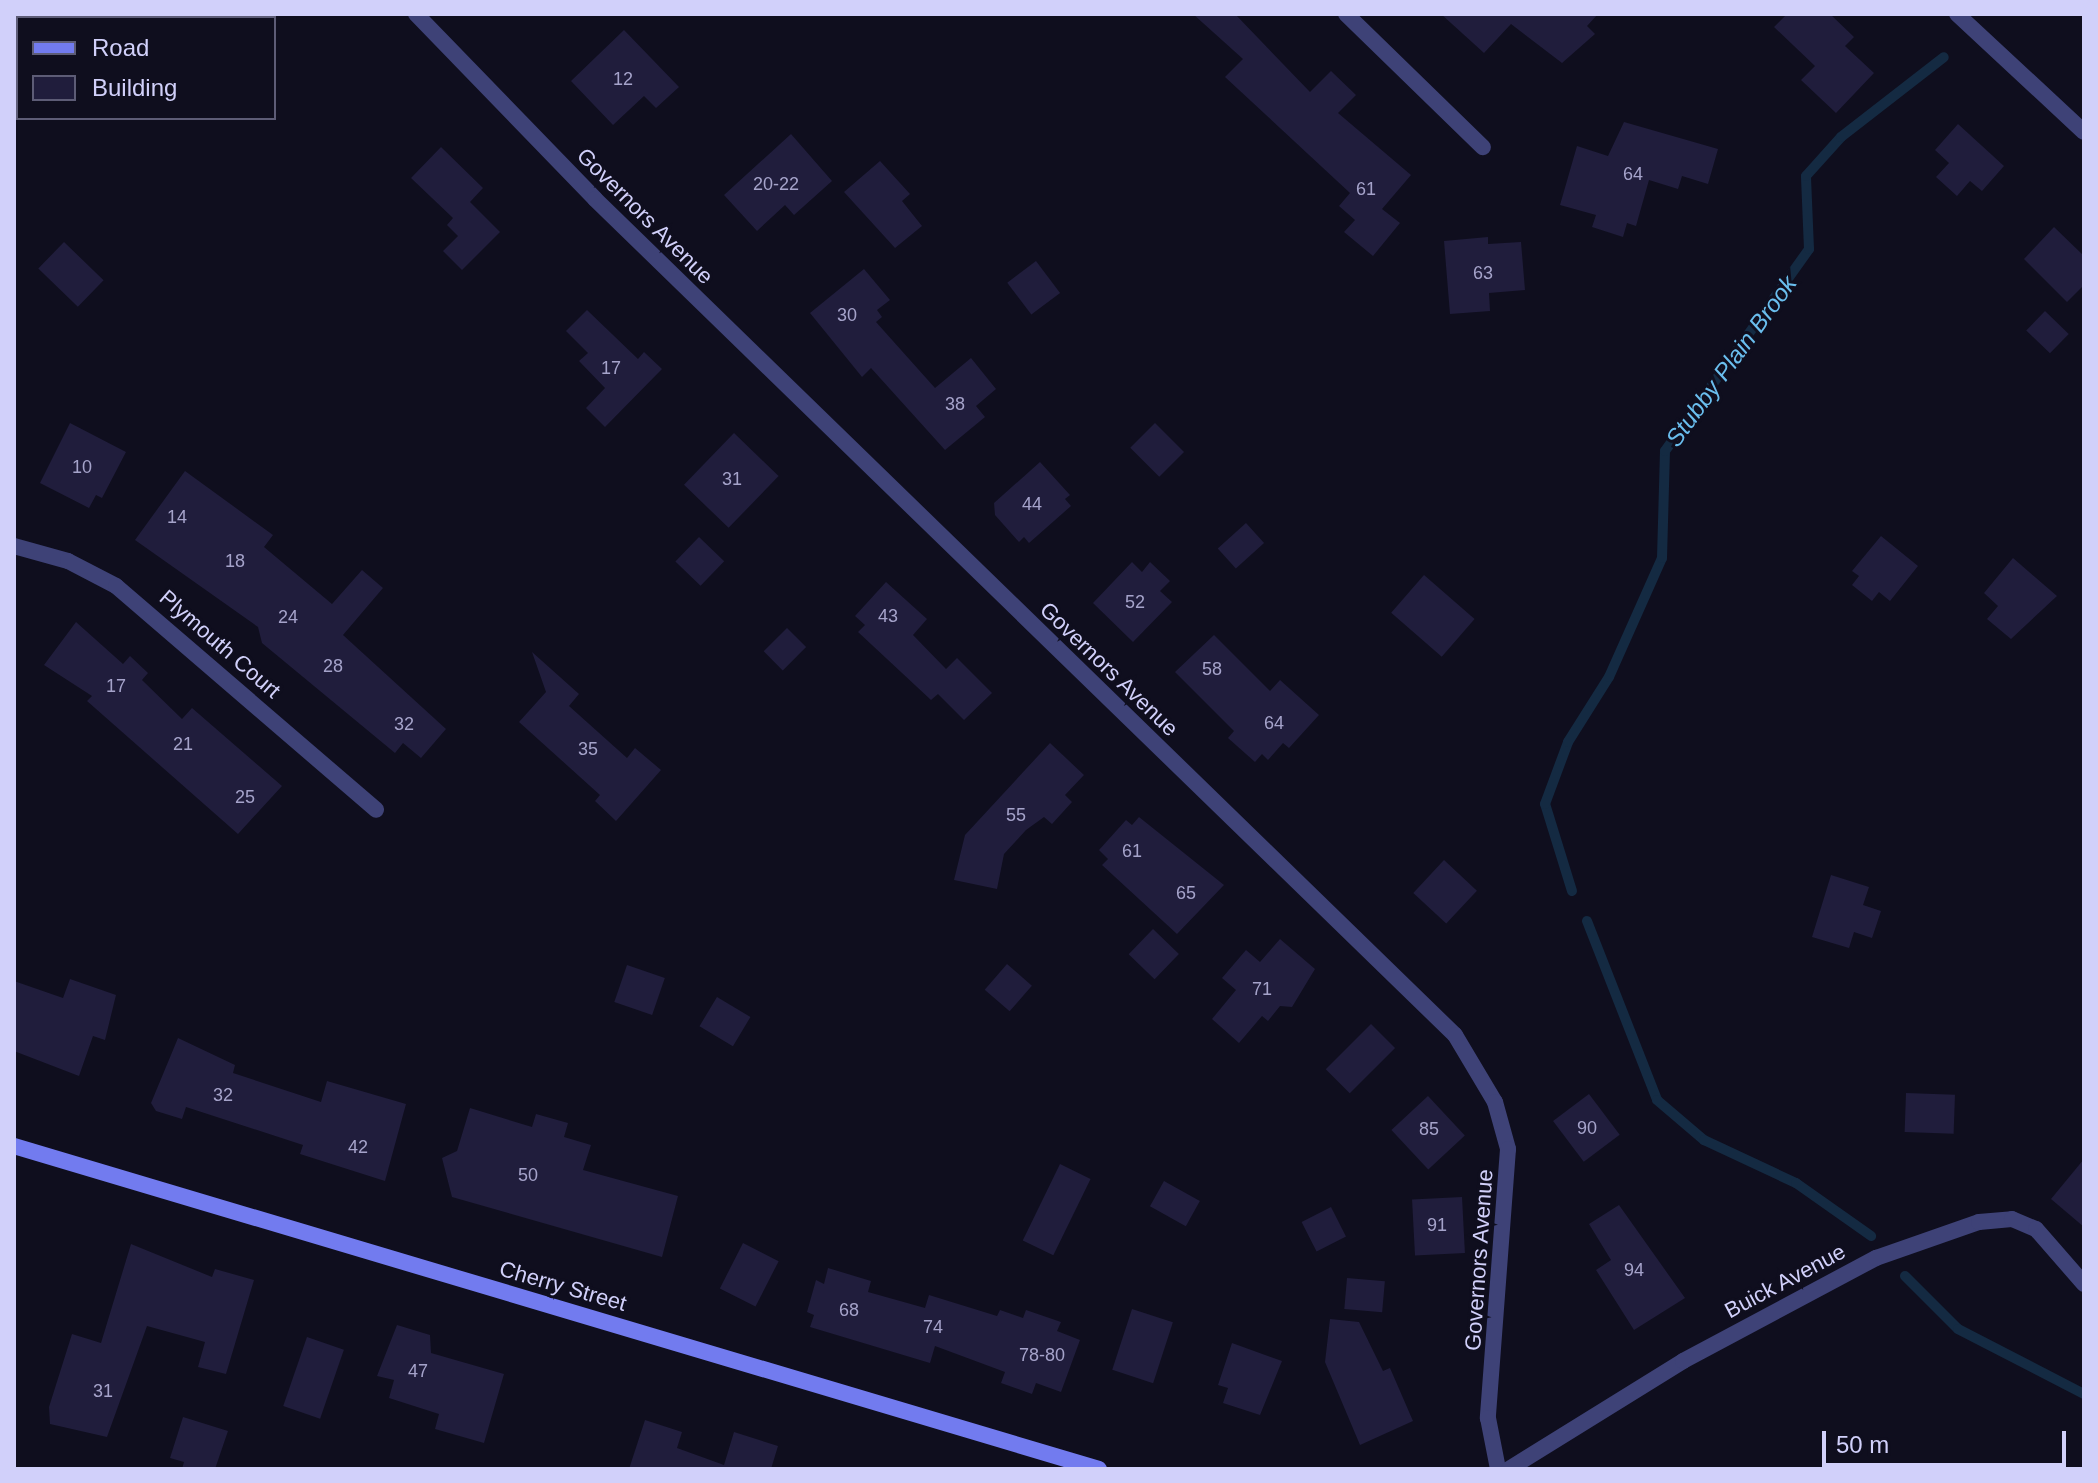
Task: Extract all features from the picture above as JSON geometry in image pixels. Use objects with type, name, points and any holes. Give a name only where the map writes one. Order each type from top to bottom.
[{"type":"main road","name":"Cherry Street","points":[[14,1146],[1099,1469]]},
{"type":"street","name":"Governors Avenue","points":[[416,14],[595,199],[1455,1035],[1495,1102],[1508,1149],[1488,1418],[1498,1469]]},
{"type":"street","points":[[1346,14],[1483,147]]},
{"type":"street","points":[[1957,14],[2084,132]]},
{"type":"street","name":"Plymouth Court","points":[[14,546],[68,561],[116,586],[376,810]]},
{"type":"street","name":"Buick Avenue","points":[[1509,1469],[1683,1361],[1876,1258],[1979,1222],[2012,1219],[2036,1229],[2084,1284]]},
{"type":"building","points":[[1193,14],[1235,14],[1310,92],[1331,71],[1356,95],[1338,113],[1411,175],[1382,209],[1400,223],[1373,256],[1344,232],[1355,220],[1339,206],[1350,193],[1225,77],[1243,59]]},
{"type":"building","points":[[1441,14],[1598,14],[1587,26],[1595,34],[1562,63],[1511,24],[1484,53]]},
{"type":"building","points":[[1787,14],[1830,14],[1854,37],[1845,46],[1874,73],[1836,113],[1801,80],[1815,66],[1774,27]]},
{"type":"building","points":[[624,30],[679,87],[656,108],[644,96],[613,125],[571,81]]},
{"type":"building","points":[[1624,122],[1718,149],[1708,184],[1682,176],[1678,189],[1649,180],[1636,226],[1627,223],[1623,237],[1592,227],[1596,215],[1560,205],[1577,146],[1608,156]]},
{"type":"building","points":[[1958,124],[2004,166],[1982,191],[1970,181],[1957,196],[1936,177],[1949,163],[1935,150]]},
{"type":"building","points":[[791,134],[832,181],[794,215],[785,205],[757,231],[724,195]]},
{"type":"building","points":[[441,147],[483,188],[470,202],[500,232],[462,270],[443,251],[458,236],[447,225],[453,218],[411,178]]},
{"type":"building","points":[[880,161],[910,194],[902,201],[922,226],[895,248],[844,192]]},
{"type":"building","points":[[2054,227],[2084,256],[2084,285],[2067,302],[2024,259]]},
{"type":"building","points":[[1488,237],[1488,244],[1521,242],[1525,290],[1489,293],[1490,311],[1450,314],[1444,241]]},
{"type":"building","points":[[64,242],[104,280],[78,307],[38,269]]},
{"type":"building","points":[[1036,261],[1060,293],[1031,315],[1007,283]]},
{"type":"building","points":[[864,269],[890,300],[877,310],[882,317],[876,322],[935,388],[971,358],[996,389],[976,406],[985,417],[945,450],[871,368],[862,377],[810,313]]},
{"type":"building","points":[[587,310],[638,359],[644,352],[662,369],[605,427],[586,408],[605,388],[579,361],[588,353],[566,331]]},
{"type":"building","points":[[2045,311],[2069,334],[2050,353],[2026,330]]},
{"type":"building","points":[[70,423],[126,452],[102,498],[96,495],[89,508],[40,483]]},
{"type":"building","points":[[1155,423],[1184,452],[1159,477],[1130,448]]},
{"type":"building","points":[[734,433],[779,476],[729,528],[684,485]]},
{"type":"building","points":[[1040,462],[1070,495],[1065,499],[1071,506],[1029,543],[1024,537],[1019,542],[995,515],[994,503]]},
{"type":"building","points":[[185,471],[273,535],[264,547],[332,604],[362,570],[383,588],[343,635],[446,729],[421,758],[403,743],[395,753],[262,643],[258,627],[135,540]]},
{"type":"building","points":[[1246,523],[1264,543],[1236,568],[1218,548]]},
{"type":"building","points":[[1881,536],[1918,566],[1890,601],[1879,592],[1872,601],[1852,585],[1859,576],[1852,571]]},
{"type":"building","points":[[699,537],[724,561],[701,586],[675,561]]},
{"type":"building","points":[[2013,558],[2057,596],[2011,639],[1987,619],[1998,606],[1984,593]]},
{"type":"building","points":[[1132,562],[1142,572],[1150,562],[1170,581],[1160,591],[1172,602],[1133,642],[1093,603]]},
{"type":"building","points":[[1424,575],[1475,619],[1442,657],[1391,613]]},
{"type":"building","points":[[886,582],[927,619],[913,635],[946,669],[957,658],[992,693],[964,720],[938,694],[931,700],[858,632],[865,625],[855,616]]},
{"type":"building","points":[[76,622],[123,664],[130,656],[148,673],[142,680],[182,719],[192,708],[282,786],[238,834],[87,701],[92,696],[44,665]]},
{"type":"building","points":[[787,628],[806,647],[783,670],[764,651]]},
{"type":"building","points":[[1214,635],[1270,691],[1280,680],[1319,715],[1289,748],[1283,743],[1268,760],[1262,754],[1255,762],[1228,738],[1234,731],[1175,672]]},
{"type":"building","points":[[532,652],[579,694],[569,706],[627,758],[635,748],[661,770],[616,821],[595,801],[600,795],[519,722],[546,692]]},
{"type":"building","points":[[1050,743],[1084,775],[1065,795],[1072,802],[1052,824],[1044,817],[1026,830],[1004,854],[997,889],[954,880],[965,835]]},
{"type":"building","points":[[1139,817],[1224,885],[1177,934],[1102,865],[1108,859],[1099,850],[1126,820],[1132,825]]},
{"type":"building","points":[[1444,860],[1477,891],[1446,924],[1413,893]]},
{"type":"building","points":[[1831,875],[1869,887],[1863,905],[1881,911],[1872,938],[1854,932],[1849,948],[1812,937]]},
{"type":"building","points":[[1153,929],[1179,954],[1155,979],[1129,954]]},
{"type":"building","points":[[1280,939],[1315,969],[1292,1007],[1280,1006],[1268,1021],[1262,1016],[1239,1043],[1212,1019],[1236,990],[1222,978],[1246,950],[1260,962]]},
{"type":"building","points":[[1007,964],[1032,986],[1010,1011],[985,990]]},
{"type":"building","points":[[627,965],[665,978],[652,1015],[614,1002]]},
{"type":"building","points":[[70,979],[116,995],[105,1040],[93,1036],[79,1076],[14,1051],[14,981],[63,998]]},
{"type":"building","points":[[717,997],[750,1017],[733,1046],[699,1026]]},
{"type":"building","points":[[1371,1024],[1395,1048],[1350,1093],[1326,1069]]},
{"type":"building","points":[[178,1038],[235,1065],[233,1073],[321,1102],[327,1081],[406,1104],[385,1181],[300,1154],[303,1145],[186,1107],[182,1119],[156,1111],[151,1103]]},
{"type":"building","points":[[1906,1093],[1955,1095],[1954,1134],[1905,1132]]},
{"type":"building","points":[[1589,1094],[1620,1135],[1584,1162],[1553,1121]]},
{"type":"building","points":[[1428,1096],[1465,1135],[1428,1170],[1391,1130]]},
{"type":"building","points":[[470,1108],[532,1127],[536,1114],[568,1123],[564,1137],[591,1145],[583,1170],[678,1196],[662,1257],[452,1197],[442,1158],[457,1151]]},
{"type":"building","points":[[2084,1159],[2084,1227],[2051,1199]]},
{"type":"building","points":[[1060,1164],[1091,1179],[1053,1255],[1023,1240]]},
{"type":"building","points":[[1164,1181],[1200,1201],[1186,1226],[1150,1206]]},
{"type":"building","points":[[1462,1197],[1465,1253],[1415,1256],[1412,1200]]},
{"type":"building","points":[[1619,1205],[1685,1298],[1634,1330],[1596,1270],[1611,1260],[1589,1224]]},
{"type":"building","points":[[1331,1207],[1346,1236],[1317,1251],[1302,1222]]},
{"type":"building","points":[[743,1243],[779,1261],[755,1307],[720,1288]]},
{"type":"building","points":[[131,1244],[212,1277],[215,1269],[254,1280],[226,1374],[198,1367],[205,1342],[147,1326],[107,1437],[50,1424],[49,1407],[72,1334],[101,1343]]},
{"type":"building","points":[[828,1268],[871,1281],[868,1292],[925,1308],[929,1295],[997,1316],[1000,1310],[1023,1318],[1026,1310],[1061,1322],[1057,1331],[1080,1340],[1061,1392],[1036,1383],[1032,1394],[1001,1383],[1005,1372],[935,1346],[930,1363],[810,1327],[814,1315],[807,1312],[816,1280],[824,1284]]},
{"type":"building","points":[[1347,1278],[1385,1281],[1382,1312],[1344,1309]]},
{"type":"building","points":[[1132,1309],[1173,1322],[1153,1383],[1112,1370]]},
{"type":"building","points":[[1330,1319],[1359,1322],[1383,1371],[1390,1368],[1413,1421],[1360,1445],[1325,1362]]},
{"type":"building","points":[[397,1325],[430,1335],[431,1353],[504,1374],[484,1443],[435,1429],[439,1414],[389,1398],[394,1380],[377,1376]]},
{"type":"building","points":[[307,1337],[344,1350],[320,1419],[283,1406]]},
{"type":"building","points":[[1232,1343],[1282,1361],[1260,1415],[1223,1403],[1228,1388],[1218,1385]]},
{"type":"building","points":[[183,1417],[228,1431],[215,1469],[182,1469],[184,1462],[170,1458]]},
{"type":"building","points":[[645,1420],[682,1432],[677,1448],[724,1465],[734,1432],[778,1446],[771,1469],[629,1469]]},
{"type":"waterway","name":"Stubby Plain Brook","points":[[1572,891],[1545,804],[1568,742],[1609,677],[1662,558],[1665,451],[1809,249],[1806,176],[1841,137],[1944,57]]},
{"type":"waterway","name":"Stubby Plain Brook","points":[[1587,921],[1657,1100],[1704,1140],[1796,1183],[1871,1236]]},
{"type":"waterway","name":"Stubby Plain Brook","points":[[1905,1276],[1958,1329],[2084,1394]]}]
